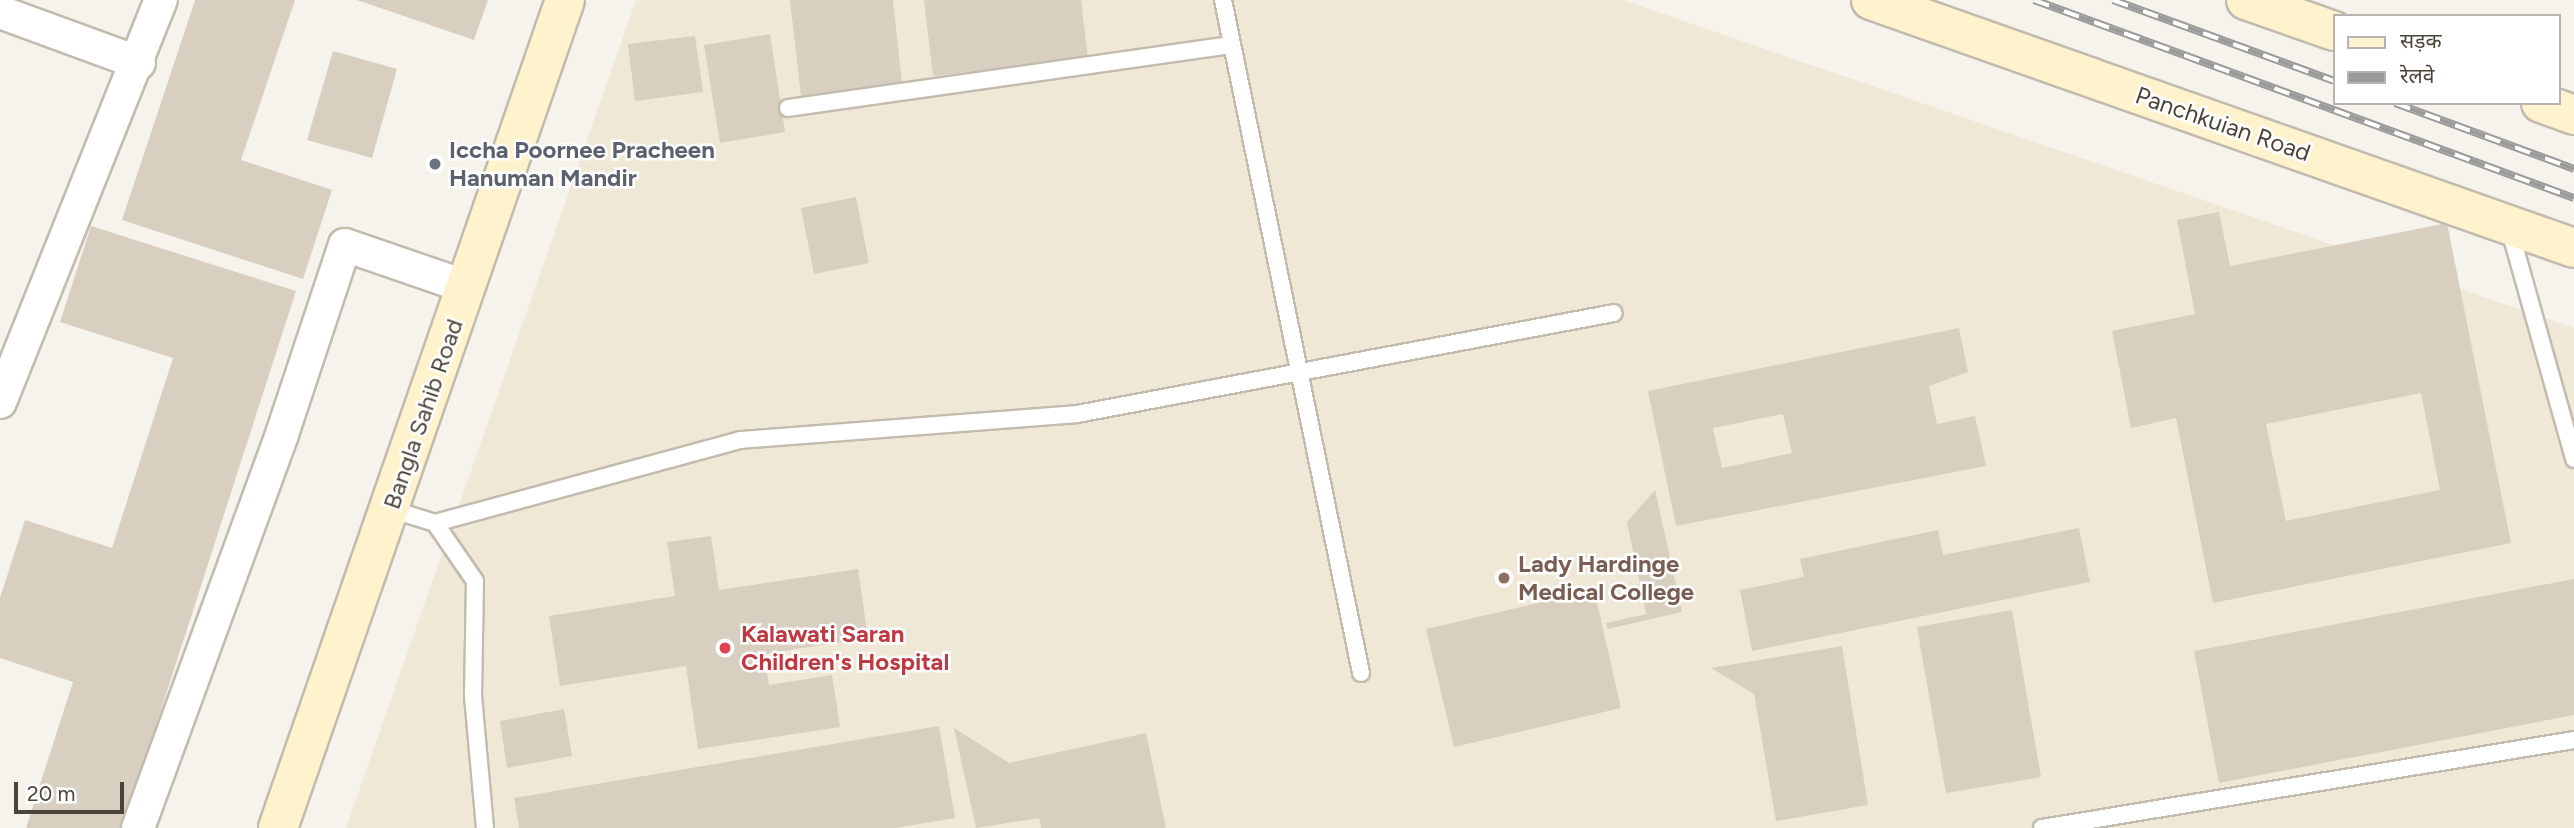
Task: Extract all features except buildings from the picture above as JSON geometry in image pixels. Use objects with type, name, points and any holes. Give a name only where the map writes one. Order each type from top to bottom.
[{"type":"street","points":[[0,402],[139,63],[161,0]]},
{"type":"street","name":"Bangla Sahib Road","points":[[278,828],[565,0]]},
{"type":"street","name":"Panchkuian Road","points":[[1871,0],[2574,248]]},
{"type":"street","points":[[2246,0],[2332,28]]},
{"type":"street","points":[[2315,0],[2332,26]]},
{"type":"street","points":[[0,12],[139,63]]},
{"type":"street","points":[[2546,105],[2574,115]]},
{"type":"street","points":[[138,828],[282,434],[345,245],[467,287]]},
{"type":"lane","points":[[1223,0],[1361,673]]},
{"type":"lane","points":[[788,108],[1233,45]]},
{"type":"lane","points":[[2508,225],[2574,459]]},
{"type":"lane","points":[[390,509],[435,523],[740,440],[1077,414],[1299,376],[1614,313]]},
{"type":"lane","points":[[435,523],[475,581],[473,695],[485,828]]},
{"type":"lane","points":[[2042,828],[2574,740]]},
{"type":"shaded area","name":"Lady Hardinge Medical College","points":[[636,0],[1623,0],[2574,328],[2574,828],[346,828]]},
{"type":"railway","points":[[2034,0],[2574,198]]},
{"type":"railway","points":[[2113,0],[2332,80]]},
{"type":"railway","points":[[2400,105],[2574,169]]},
{"type":"place","name":"Iccha Poornee Pracheen Hanuman Mandir","points":[[435,164]]},
{"type":"place","name":"Lady Hardinge Medical College","points":[[1504,578]]},
{"type":"place","name":"Kalawati Saran Children's Hospital","points":[[725,648]]}]
